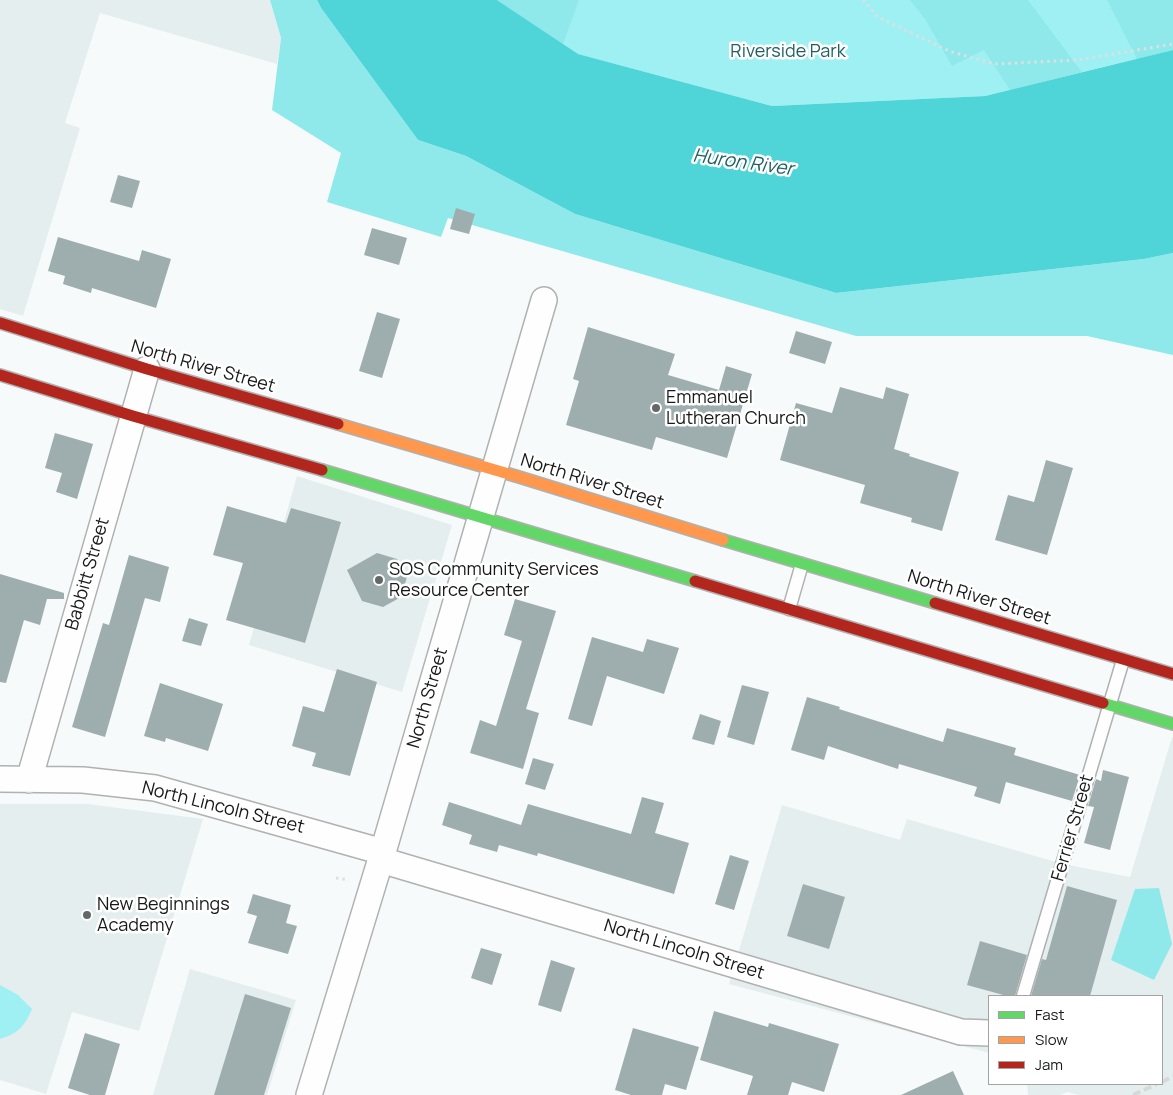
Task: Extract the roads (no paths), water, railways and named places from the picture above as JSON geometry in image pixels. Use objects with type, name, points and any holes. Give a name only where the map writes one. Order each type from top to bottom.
[{"type":"street","name":"North Street","points":[[310,1095],[382,856],[544,300]]},
{"type":"street","name":"North River Street","points":[[0,323],[146,369],[495,471],[1173,674]]},
{"type":"street","name":"Babbitt Street","points":[[29,780],[146,369]]},
{"type":"street","points":[[0,375],[133,416],[480,516],[1173,724]]},
{"type":"street","name":"North Lincoln Street","points":[[0,779],[83,780],[155,788],[961,1032],[988,1033]]},
{"type":"lane","points":[[790,609],[802,564]]},
{"type":"lane","name":"Ferrier Street","points":[[1024,995],[1122,660]]},
{"type":"water","name":"Huron River","points":[[317,0],[497,0],[578,54],[772,106],[985,96],[1173,50],[1173,253],[1144,259],[836,293],[575,214],[466,156],[418,140]]},
{"type":"railway","points":[[1163,1081],[1173,1076]]},
{"type":"railway","points":[[1133,1095],[1155,1085]]},
{"type":"place","name":"Emmanuel Lutheran Church","points":[[656,408]]},
{"type":"place","name":"SOS Community Services Resource Center","points":[[379,580]]},
{"type":"place","name":"New Beginnings Academy","points":[[87,915]]},
{"type":"park label","name":"Riverside Park","points":[[788,52]]}]
